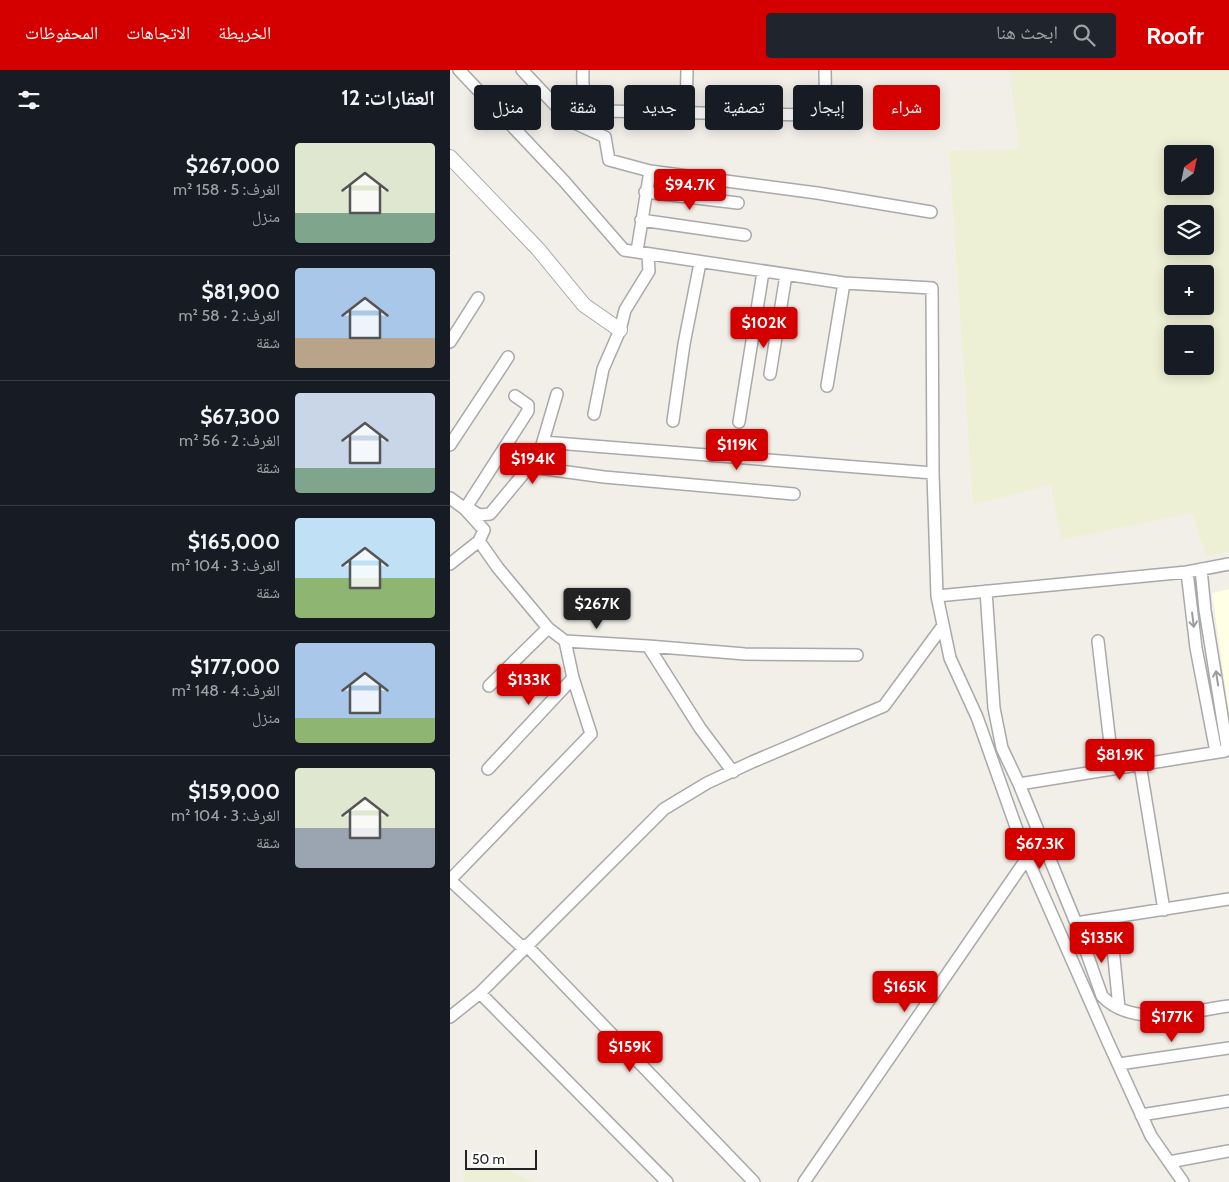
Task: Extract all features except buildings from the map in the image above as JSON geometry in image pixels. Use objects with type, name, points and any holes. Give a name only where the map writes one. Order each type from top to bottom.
[{"type":"street","points":[[459,70],[564,180],[624,250],[700,263],[844,283],[932,288],[933,474],[937,596],[950,658],[977,717],[1027,858],[1141,1115],[1168,1162],[1183,1182]]},
{"type":"street","points":[[522,70],[551,101]]},
{"type":"street","points":[[583,70],[583,85]]},
{"type":"street","points":[[687,70],[687,85]]},
{"type":"street","points":[[695,112],[812,115],[824,104],[825,70]]},
{"type":"street","points":[[590,130],[605,137],[609,160],[650,170],[932,212]]},
{"type":"street","points":[[450,157],[538,249],[584,304],[620,330]]},
{"type":"street","points":[[594,414],[603,369],[620,330],[626,310],[650,271],[642,253],[640,220],[650,170]]},
{"type":"street","points":[[646,192],[738,203]]},
{"type":"street","points":[[640,220],[744,235]]},
{"type":"street","points":[[673,421],[684,344],[700,263]]},
{"type":"street","points":[[739,422],[763,272]]},
{"type":"street","points":[[770,374],[786,275]]},
{"type":"street","points":[[826,386],[844,283]]},
{"type":"street","points":[[450,342],[478,298]]},
{"type":"street","points":[[450,445],[508,357]]},
{"type":"street","points":[[450,498],[480,515],[490,514],[531,467],[539,455],[557,394]]},
{"type":"street","points":[[466,508],[528,411],[528,405],[515,396]]},
{"type":"street","points":[[543,442],[933,474]]},
{"type":"street","points":[[531,467],[604,477],[794,494]]},
{"type":"street","points":[[450,564],[479,541],[484,530],[466,508]]},
{"type":"street","points":[[479,541],[498,568],[548,628],[565,641],[745,654],[857,655]]},
{"type":"street","points":[[937,596],[1186,572],[1229,564]]},
{"type":"street","points":[[1019,784],[1224,752],[1227,747],[1205,610],[1201,569]]},
{"type":"street","points":[[1186,572],[1196,648],[1216,752]]},
{"type":"street","points":[[986,591],[996,716],[1002,748],[1019,784],[1076,923],[1102,996],[1109,1003],[1119,1008],[1149,1016],[1229,1006]]},
{"type":"street","points":[[450,1017],[480,993],[664,809],[707,783],[884,706],[942,627]]},
{"type":"street","points":[[489,686],[548,628]]},
{"type":"street","points":[[565,641],[574,678],[591,728],[591,734],[587,741],[450,880],[524,947],[754,1182]]},
{"type":"street","points":[[1098,641],[1113,769]]},
{"type":"street","points":[[648,646],[700,728],[733,772]]},
{"type":"street","points":[[488,769],[574,678]]},
{"type":"street","points":[[1140,764],[1164,910]]},
{"type":"street","points":[[804,1182],[1027,858]]},
{"type":"street","points":[[1076,923],[1229,900]]},
{"type":"street","points":[[1110,918],[1119,1008]]},
{"type":"street","points":[[480,993],[667,1182]]},
{"type":"street","points":[[1119,1064],[1229,1048]]},
{"type":"street","points":[[1141,1115],[1229,1101]]},
{"type":"street","points":[[1168,1162],[1229,1151]]},
{"type":"shaded area","points":[[1009,70],[1229,70],[1229,552],[1206,556],[1192,513],[1061,540],[1051,485],[973,505],[949,151],[1019,149]]},
{"type":"shaded area","points":[[1229,589],[1229,713],[1212,593]]},
{"type":"shaded area","points":[[503,1168],[535,1182],[464,1182],[462,1170]]}]
